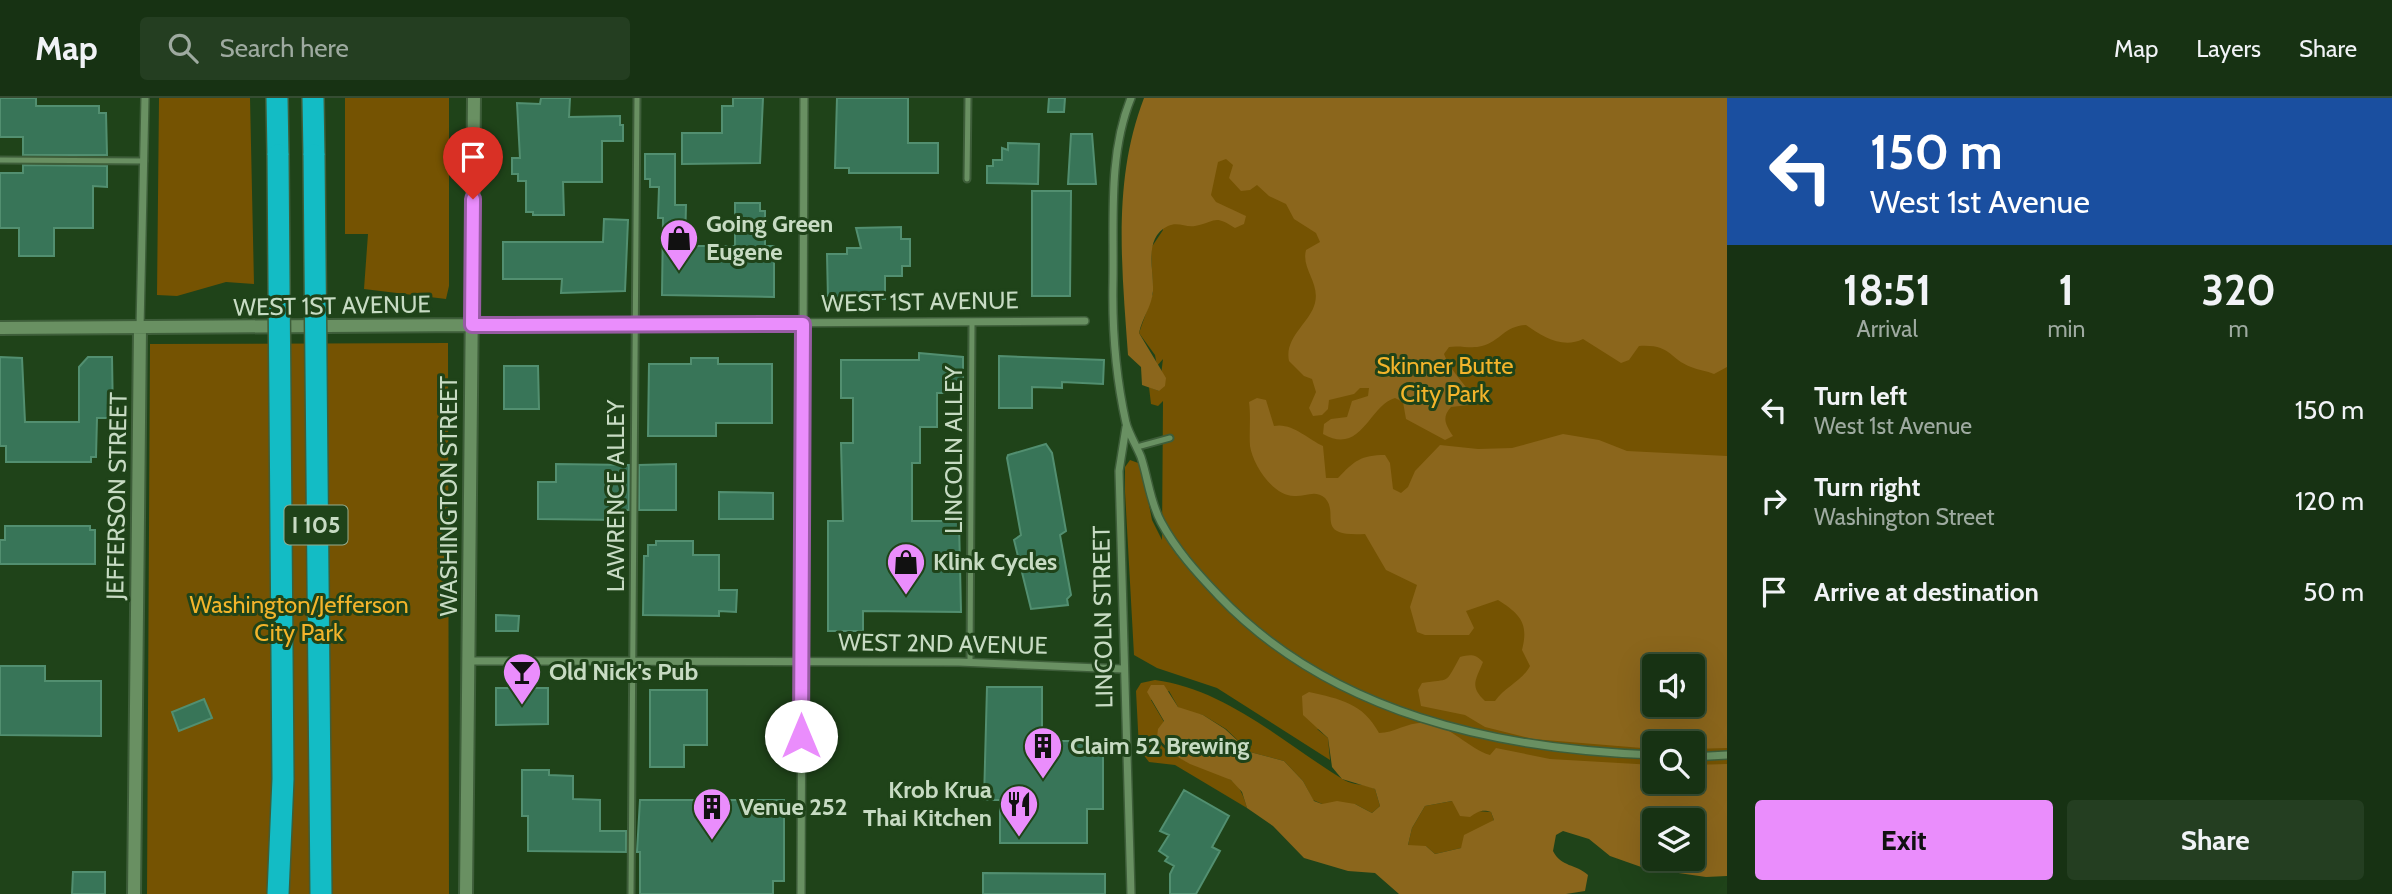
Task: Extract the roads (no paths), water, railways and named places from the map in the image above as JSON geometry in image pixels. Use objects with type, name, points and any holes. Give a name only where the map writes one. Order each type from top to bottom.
[{"type":"highway","name":"I 105","points":[[277,98],[283,765],[278,894]]},
{"type":"highway","name":"I 105","points":[[313,98],[321,894]]},
{"type":"street","name":"JEFFERSON STREET","points":[[134,894],[145,98]]},
{"type":"street","name":"WASHINGTON STREET","points":[[466,894],[474,98]]},
{"type":"street","points":[[801,894],[804,98]]},
{"type":"street","points":[[1131,98],[1122,123],[1116,163],[1112,299],[1126,425],[1137,447],[1155,508],[1180,553],[1238,616],[1276,649],[1320,677],[1404,714],[1529,744],[1642,754]]},
{"type":"street","name":"WEST 1ST AVENUE","points":[[0,328],[1085,321]]},
{"type":"street","name":"LINCOLN STREET","points":[[1126,425],[1119,471],[1131,894]]},
{"type":"street","name":"WEST 2ND AVENUE","points":[[469,661],[970,662],[1123,669]]},
{"type":"street","points":[[1705,756],[1727,755]]},
{"type":"lane","name":"LAWRENCE ALLEY","points":[[631,894],[637,98]]},
{"type":"lane","points":[[967,179],[968,98]]},
{"type":"lane","points":[[0,160],[144,161]]},
{"type":"lane","name":"LINCOLN ALLEY","points":[[970,662],[972,323]]},
{"type":"lane","points":[[1137,447],[1170,438]]},
{"type":"place","name":"Going Green Eugene","points":[[679,272]]},
{"type":"place","name":"Klink Cycles","points":[[906,596]]},
{"type":"place","name":"Old Nick's Pub","points":[[522,706]]},
{"type":"place","name":"Claim 52 Brewing","points":[[1043,780]]},
{"type":"place","name":"Krob Krua Thai Kitchen","points":[[1019,838]]},
{"type":"place","name":"Venue 252","points":[[712,841]]},
{"type":"park label","name":"Skinner Butte City Park","points":[[1445,380]]},
{"type":"park label","name":"Washington/Jefferson City Park","points":[[299,619]]}]
